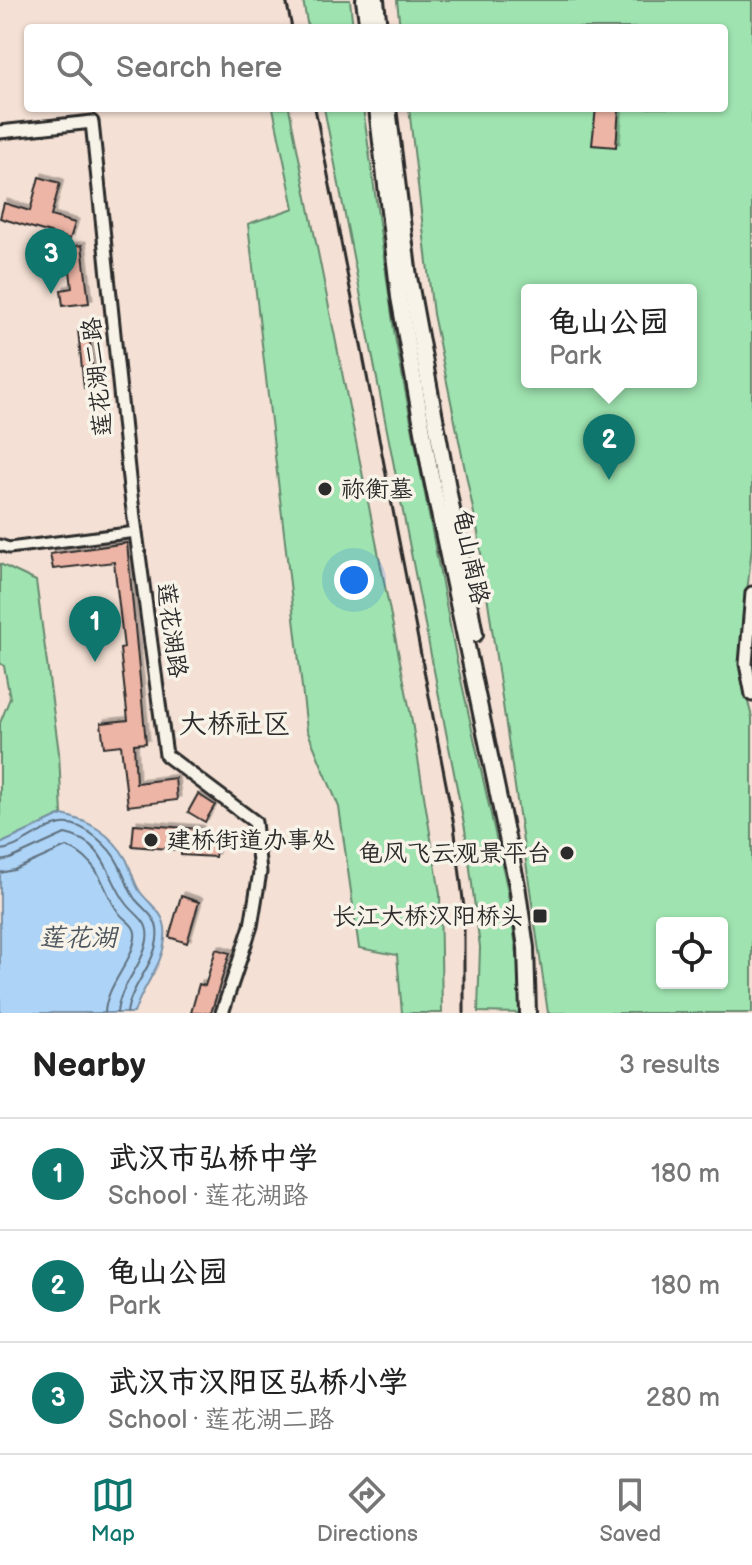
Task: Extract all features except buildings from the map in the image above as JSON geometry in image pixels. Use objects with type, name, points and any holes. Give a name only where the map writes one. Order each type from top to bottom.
[{"type":"highway","points":[[364,0],[367,24]]},
{"type":"highway","points":[[376,0],[379,24]]},
{"type":"highway","name":"龟山南路","points":[[377,112],[399,297],[430,470],[517,885],[526,948],[528,1013]]},
{"type":"highway","name":"龟山南路","points":[[388,112],[423,364],[525,893],[532,947],[535,1013]]},
{"type":"street","name":"莲花湖二路","points":[[0,132],[92,122],[136,532]]},
{"type":"street","points":[[0,545],[9,548],[136,532]]},
{"type":"street","name":"莲花湖路","points":[[136,532],[166,755],[255,822],[260,872],[253,913],[222,1013]]},
{"type":"street","points":[[752,593],[746,664],[752,695]]},
{"type":"green space","points":[[303,0],[350,0],[353,24],[307,24]]},
{"type":"green space","points":[[397,0],[752,0],[752,546],[740,659],[741,677],[752,717],[752,1013],[548,1013],[478,533],[433,314],[409,112],[728,112],[728,24],[400,24]]},
{"type":"green space","points":[[274,112],[290,112],[411,716],[440,894],[442,1013],[402,1013],[397,955],[359,948],[339,807],[307,730],[248,224],[294,208]]},
{"type":"green space","points":[[325,112],[364,112],[395,337],[456,657],[507,887],[519,967],[521,1013],[478,1012],[480,947],[465,829]]},
{"type":"green space","points":[[0,564],[36,581],[59,753],[62,815],[0,844],[0,723],[10,698],[4,666],[0,663]]},
{"type":"water","name":"莲花湖","points":[[62,815],[81,820],[114,842],[126,859],[138,889],[159,913],[164,924],[165,939],[160,959],[134,1013],[0,1013],[0,844]]},
{"type":"railway","points":[[286,0],[291,24]]},
{"type":"railway","points":[[316,112],[454,825],[464,908],[464,1013]]},
{"type":"place","name":"武汉市汉阳区弘桥小学","points":[[51,294]]},
{"type":"place","name":"龟山公园","points":[[609,480]]},
{"type":"place","name":"祢衡墓","points":[[325,489]]},
{"type":"place","name":"武汉市弘桥中学","points":[[95,662]]},
{"type":"place","name":"建桥街道办事处","points":[[151,840]]},
{"type":"place","name":"龟风飞云观景平台","points":[[567,853]]},
{"type":"place","name":"长江大桥汉阳桥头","points":[[540,916]]},
{"type":"district","name":"大桥社区","points":[[235,723]]}]
